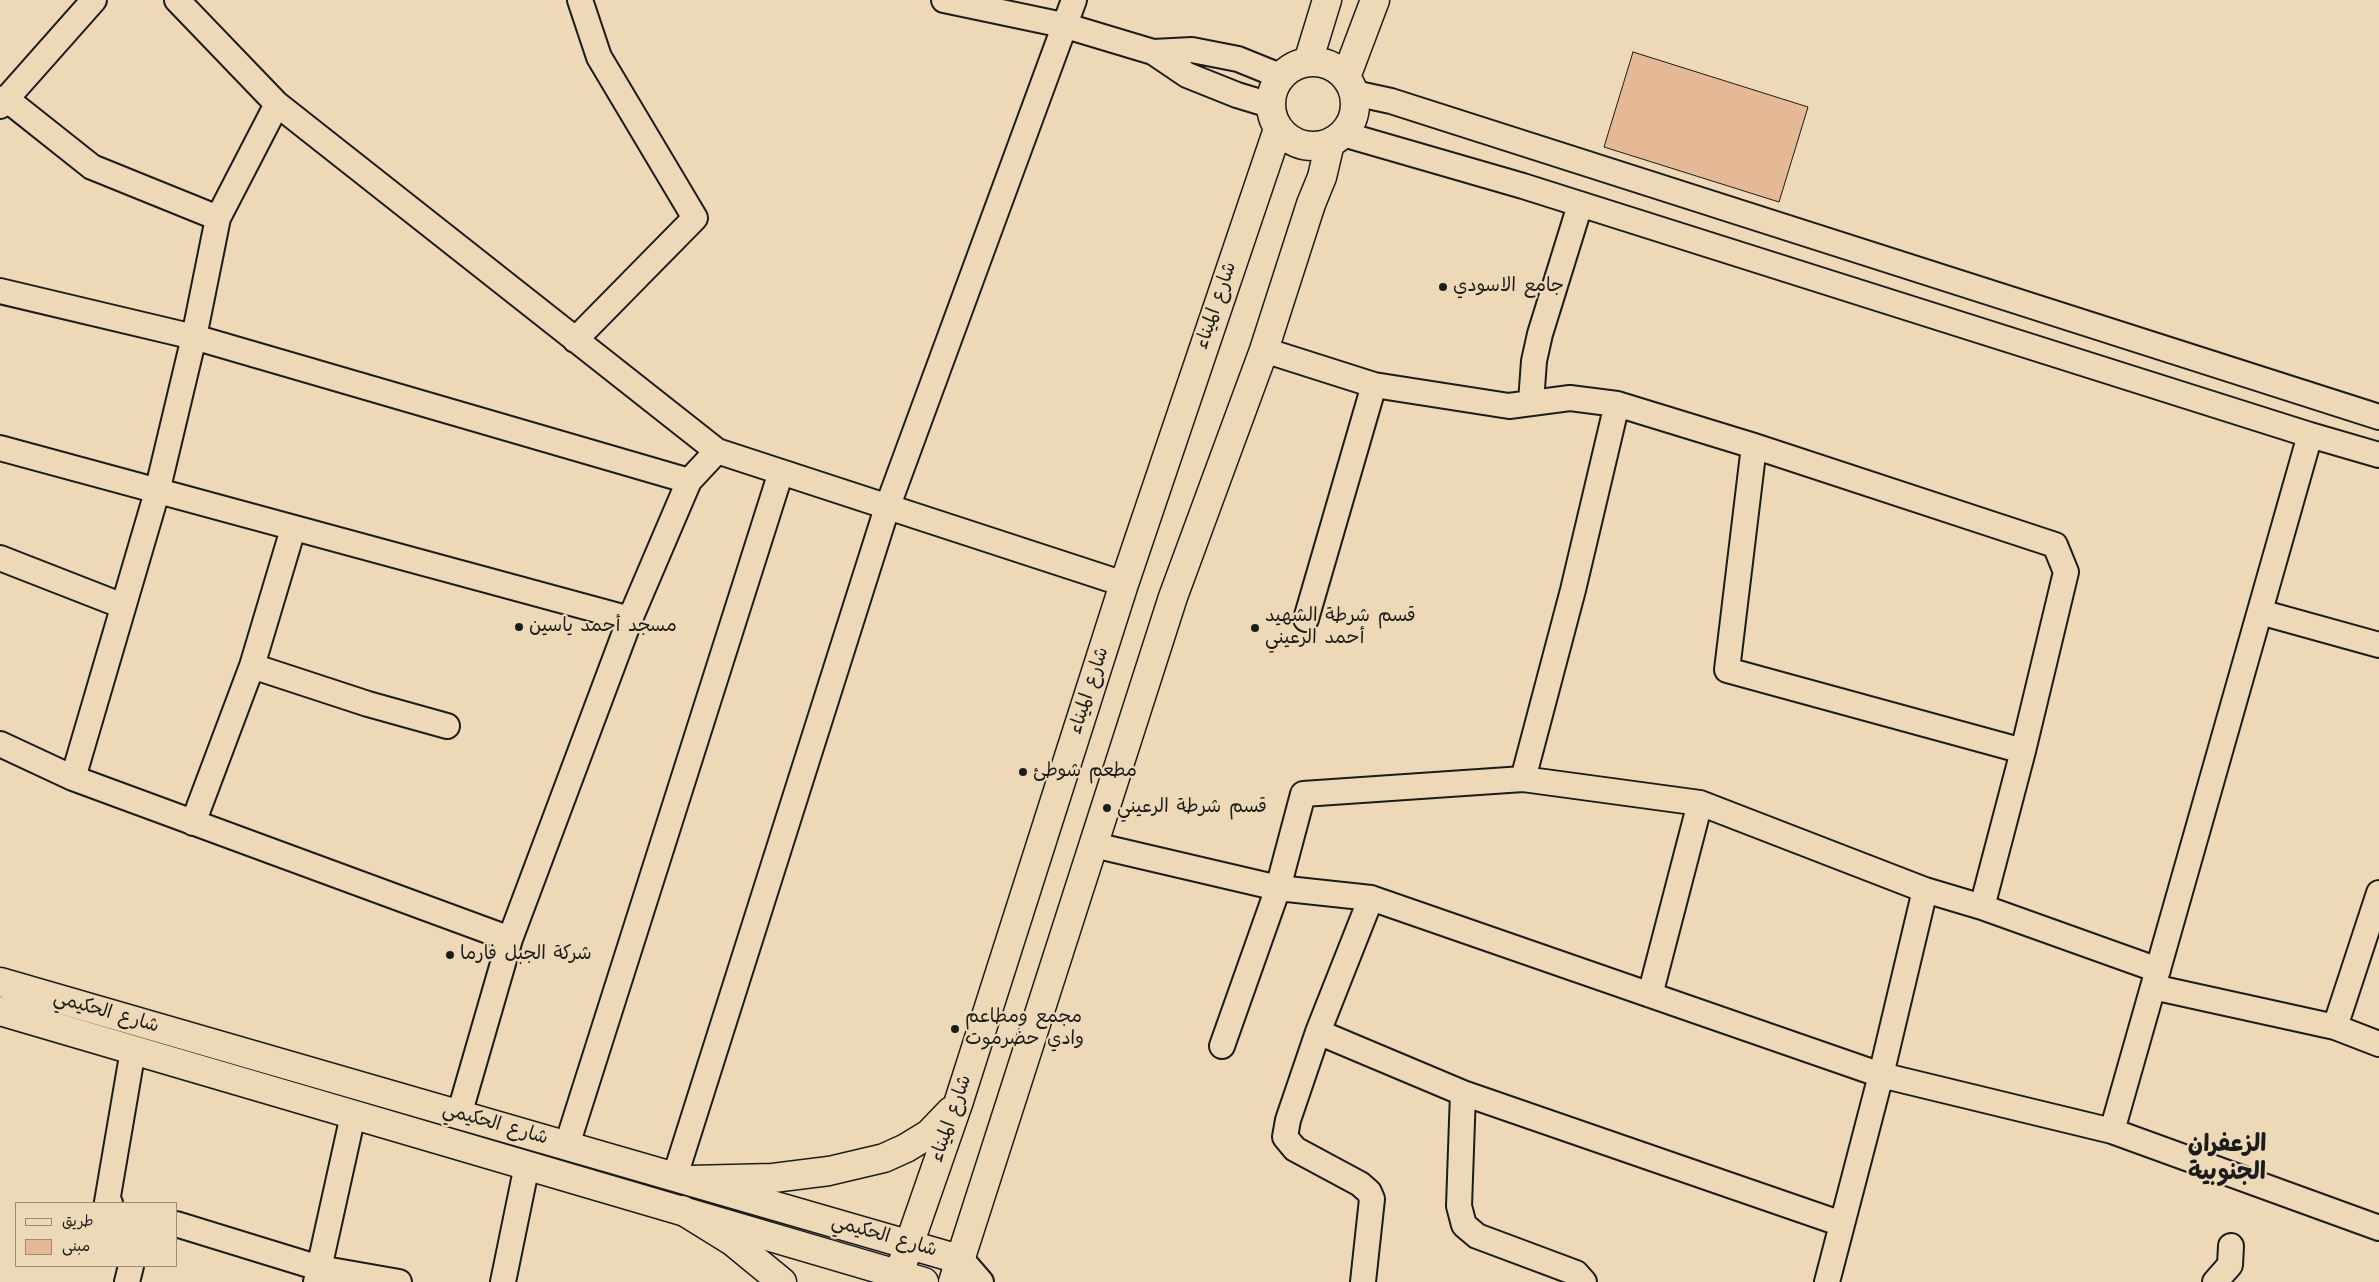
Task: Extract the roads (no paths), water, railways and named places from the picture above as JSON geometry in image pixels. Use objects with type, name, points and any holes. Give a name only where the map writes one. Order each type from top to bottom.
[{"type":"main road","points":[[1308,62],[1327,0]]},
{"type":"main road","points":[[957,1271],[1173,597],[1264,350],[1311,204],[1336,139],[1352,122],[1355,108],[1350,85],[1375,0]]},
{"type":"main road","points":[[1336,139],[1311,147],[1293,142],[1274,117],[1272,90],[1280,76],[1293,66],[1308,62],[1329,65],[1350,85]]},
{"type":"main road","name":"شارع الميناء","points":[[897,1278],[958,1104],[1274,117]]},
{"type":"main road","name":"شارع الحكيمي","points":[[0,982],[908,1244],[957,1271]]},
{"type":"main road","name":"شارع الحكيمي","points":[[0,1011],[682,1210],[897,1278],[924,1282]]},
{"type":"main road","points":[[683,1178],[773,1178],[829,1171],[884,1158],[906,1148],[929,1134],[958,1104]]},
{"type":"main road","points":[[682,1210],[732,1241],[782,1282]]},
{"type":"street","points":[[94,0],[3,102],[92,167],[218,218]]},
{"type":"street","points":[[177,0],[277,104],[717,451],[1124,584]]},
{"type":"street","points":[[576,340],[695,218],[599,57],[580,0]]},
{"type":"street","points":[[944,0],[1063,25],[1153,52],[1187,75],[1237,96],[1274,117]]},
{"type":"street","points":[[683,1178],[887,508],[1063,25],[1074,0]]},
{"type":"street","points":[[1153,52],[1192,50],[1238,59],[1280,76]]},
{"type":"street","points":[[1350,85],[1391,101],[2379,417]]},
{"type":"street","points":[[73,778],[157,492],[194,337],[218,218],[277,104]]},
{"type":"street","points":[[1336,139],[1523,186],[2310,436],[2379,455]]},
{"type":"street","points":[[1531,402],[1534,361],[1540,334],[1580,205]]},
{"type":"street","points":[[0,291],[194,337],[689,481]]},
{"type":"street","points":[[1264,350],[1374,385],[1509,406],[1570,398],[1617,404],[1754,446],[2055,544],[2066,572],[2023,752],[1982,907]]},
{"type":"street","points":[[1306,619],[1374,385]]},
{"type":"street","points":[[1523,779],[1572,590],[1617,404]]},
{"type":"street","points":[[2112,1130],[2310,436]]},
{"type":"street","points":[[1754,446],[1726,670],[2023,752]]},
{"type":"street","points":[[0,448],[630,619]]},
{"type":"street","points":[[459,1114],[510,939],[630,619],[689,481],[717,451]]},
{"type":"street","points":[[567,1145],[781,472]]},
{"type":"street","points":[[193,823],[252,666],[294,529]]},
{"type":"street","points":[[0,558],[123,606]]},
{"type":"street","points":[[2260,612],[2379,645]]},
{"type":"street","points":[[252,666],[368,704],[447,726]]},
{"type":"street","points":[[2,749],[193,823],[510,939]]},
{"type":"street","points":[[1222,1046],[1278,888],[1303,794],[1523,779],[1700,802],[1925,890],[1982,907],[2156,979],[2335,1027],[2379,1044]]},
{"type":"street","points":[[1650,995],[1700,802]]},
{"type":"street","points":[[1094,845],[1278,888],[1371,898],[1881,1075],[2112,1130],[2379,1228]]},
{"type":"street","points":[[1827,1282],[1881,1075],[1925,890]]},
{"type":"street","points":[[2335,1027],[2379,893]]},
{"type":"street","points":[[1363,1282],[1372,1199],[1369,1192],[1360,1184],[1295,1149],[1285,1137],[1288,1120],[1318,1032],[1371,898]]},
{"type":"street","points":[[1318,1032],[1463,1093],[1842,1224]]},
{"type":"street","points":[[107,1202],[134,1050]]},
{"type":"street","points":[[1463,1093],[1459,1206],[1464,1225],[1477,1236],[1576,1273],[1584,1282]]},
{"type":"street","points":[[317,1275],[353,1115]]},
{"type":"street","points":[[503,1282],[527,1165]]},
{"type":"street","points":[[178,1225],[317,1275],[399,1282]]},
{"type":"street","points":[[2215,1282],[2230,1265],[2230,1246]]},
{"type":"street","points":[[127,1282],[131,1267]]},
{"type":"street","name":"شارع الحكيمي","points":[[957,1271],[980,1282]]},
{"type":"place","name":"جامع الاسودي","points":[[1443,287]]},
{"type":"place","name":"مسجد أحمد ياسين","points":[[519,627]]},
{"type":"place","name":"قسم شرطة الشهيد أحمد الرعيني","points":[[1255,628]]},
{"type":"place","name":"مطعم شوطئ","points":[[1023,772]]},
{"type":"place","name":"قسم شرطة الرعيني","points":[[1107,808]]},
{"type":"place","name":"شركة الجبل فارما","points":[[450,955]]},
{"type":"place","name":"مجمع ومطاعم وادي حضرموت","points":[[955,1029]]},
{"type":"district","name":"الزعفران الجنوبية","points":[[2227,1160]]}]
